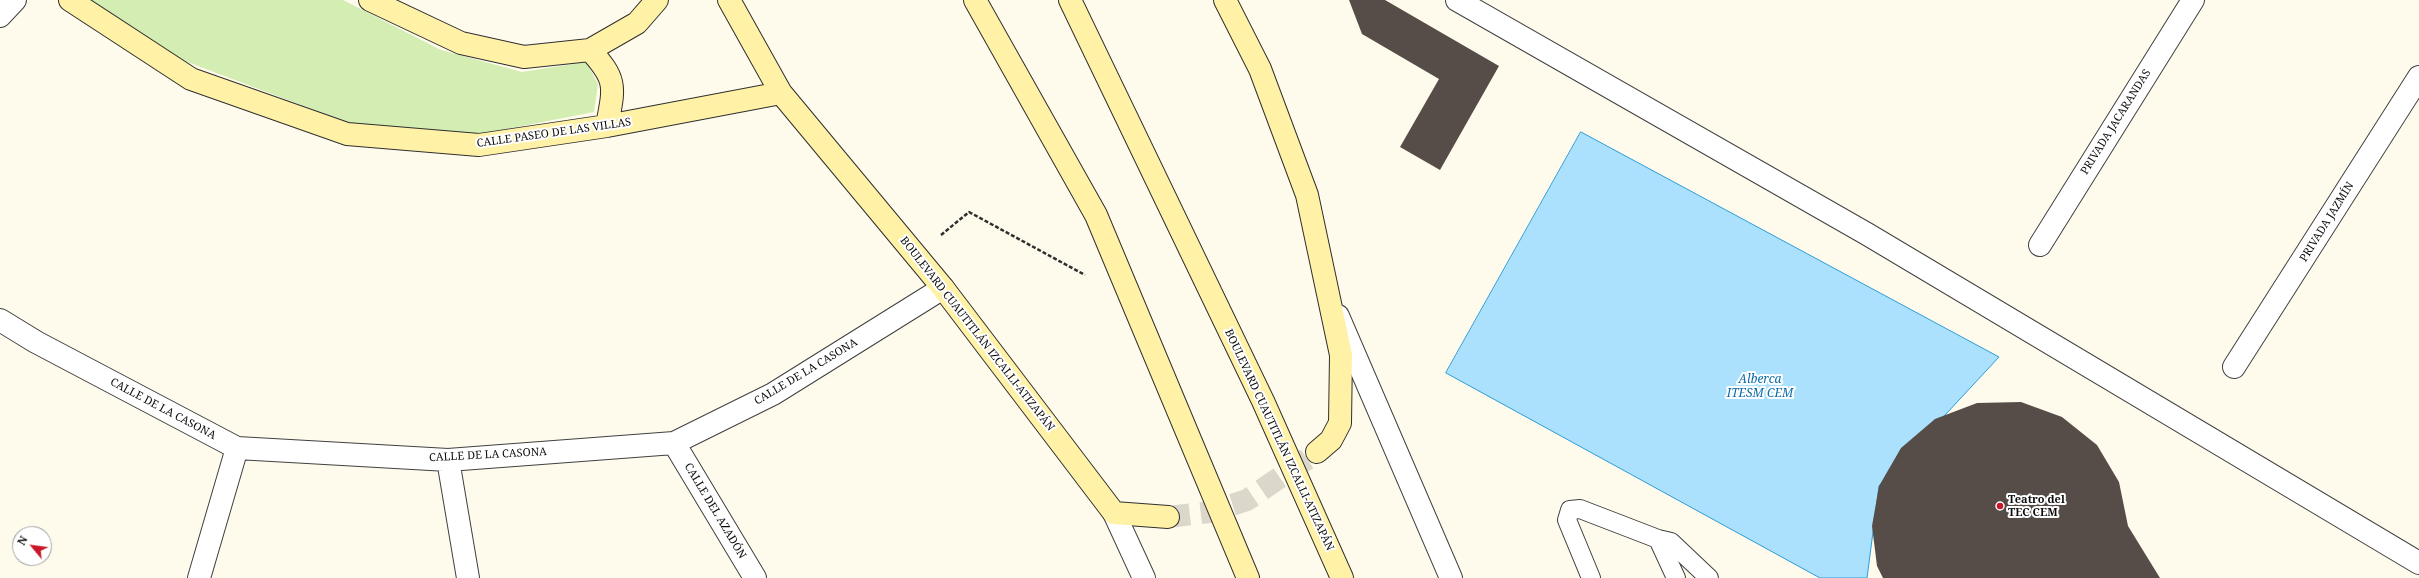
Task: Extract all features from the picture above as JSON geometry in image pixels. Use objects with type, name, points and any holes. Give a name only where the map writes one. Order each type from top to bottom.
[{"type":"street","points":[[0,16],[15,0]]},
{"type":"street","name":"CALLE PASEO DE LAS VILLAS","points":[[70,0],[191,78],[348,134],[479,145],[607,126],[781,93]]},
{"type":"street","points":[[370,0],[462,44],[524,57],[590,50],[637,23],[657,0]]},
{"type":"street","name":"BOULEVARD CUAUTITLÁN IZCALLI-ATIZAPÁN","points":[[729,0],[781,93],[944,288],[1114,513],[1144,578]]},
{"type":"street","points":[[975,0],[1096,215],[1248,578]]},
{"type":"street","name":"BOULEVARD CUAUTITLÁN IZCALLI-ATIZAPÁN","points":[[1070,0],[1263,401],[1342,578]]},
{"type":"street","points":[[1225,0],[1260,69],[1308,195],[1324,284],[1341,355],[1340,423],[1331,440],[1317,452]]},
{"type":"street","points":[[1457,0],[1867,234],[2419,562]]},
{"type":"street","name":"PRIVADA JACARANDAS","points":[[2040,245],[2193,0]]},
{"type":"street","points":[[590,50],[607,68],[612,81],[607,126]]},
{"type":"street","name":"PRIVADA JAZMÍN","points":[[2234,368],[2419,77]]},
{"type":"street","points":[[1324,284],[1451,578]]},
{"type":"street","name":"CALLE DE LA CASONA","points":[[0,320],[36,342],[237,448],[448,460],[674,443],[773,394],[944,288]]},
{"type":"street","name":"CALLE DEL AZADÓN","points":[[674,443],[755,578]]},
{"type":"street","points":[[199,578],[237,448]]},
{"type":"street","points":[[448,460],[468,578]]},
{"type":"street","points":[[1114,513],[1168,517]]},
{"type":"lane","points":[[1591,578],[1567,520],[1570,510],[1580,509],[1658,539],[1671,542],[1709,578]]},
{"type":"lane","points":[[1658,539],[1676,578]]},
{"type":"path","points":[[924,264],[927,262],[920,253],[969,212],[1132,300]]},
{"type":"green space","points":[[90,0],[343,0],[441,50],[522,72],[586,62],[598,84],[594,112],[476,135],[351,124],[177,58]]},
{"type":"water","name":"Alberca ITESM CEM","points":[[1581,132],[1999,357],[1879,486],[1867,578],[1820,578],[1446,373]]},
{"type":"building","points":[[1349,0],[1385,0],[1499,66],[1440,170],[1400,147],[1439,79],[1362,34]]},
{"type":"building","name":"Teatro del TEC CEM","points":[[2021,402],[2062,417],[2097,445],[2119,482],[2128,526],[2160,578],[1883,578],[1877,566],[1872,526],[1879,486],[1901,448],[1935,419],[1977,403]]},
{"type":"tunnel","points":[[1168,517],[1210,512],[1247,500],[1317,452]]},
{"type":"place","name":"Teatro del TEC CEM","points":[[2000,506]]}]
